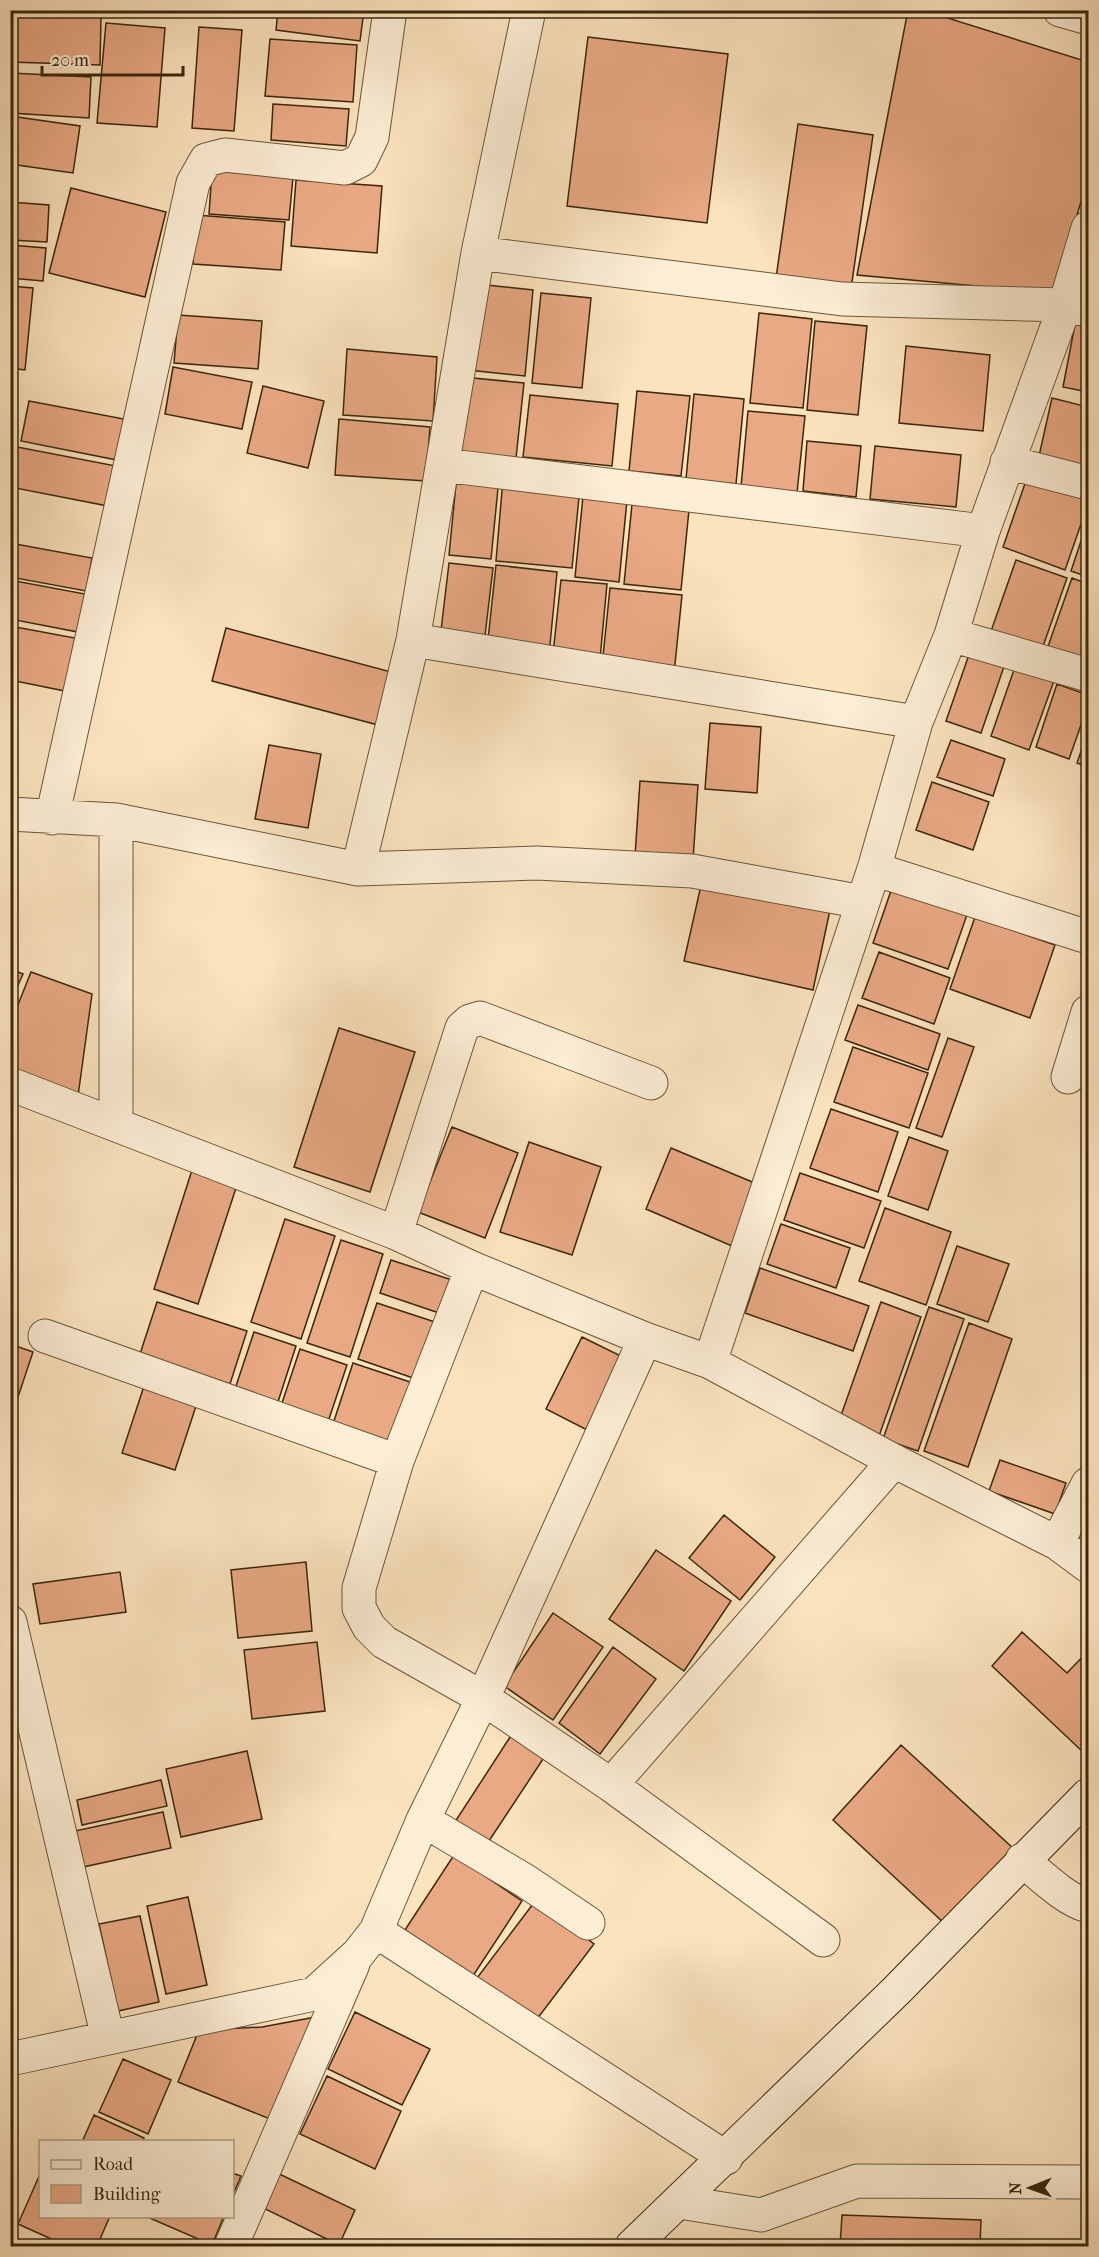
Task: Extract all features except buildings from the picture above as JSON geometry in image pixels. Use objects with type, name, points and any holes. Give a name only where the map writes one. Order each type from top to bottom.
[{"type":"street","points":[[52,818],[193,183],[206,160],[225,155],[345,168],[362,160],[372,137],[390,10]]},
{"type":"street","points":[[358,868],[413,640],[478,253],[529,10]]},
{"type":"street","points":[[1060,10],[1089,18]]},
{"type":"street","points":[[710,1362],[874,869],[916,722],[951,635],[1006,462],[1077,308],[1089,228]]},
{"type":"street","points":[[478,253],[842,299],[1077,308]]},
{"type":"street","points":[[1006,462],[1089,483]]},
{"type":"street","points":[[443,465],[983,531]]},
{"type":"street","points":[[951,635],[1089,675]]},
{"type":"street","points":[[413,640],[916,722]]},
{"type":"street","points":[[10,814],[116,820],[358,868],[537,863],[692,871],[863,902]]},
{"type":"street","points":[[116,820],[117,1124]]},
{"type":"street","points":[[874,869],[1089,937]]},
{"type":"street","points":[[1068,1077],[1089,1012]]},
{"type":"street","points":[[396,1233],[462,1028],[470,1021],[480,1018],[651,1083]]},
{"type":"street","points":[[11,1087],[117,1124],[396,1233],[472,1268],[645,1340],[710,1362],[894,1461],[1057,1543],[1089,1566]]},
{"type":"street","points":[[472,1268],[398,1461],[359,1588],[359,1608],[369,1627],[384,1642],[483,1698],[611,1785],[823,1940]]},
{"type":"street","points":[[45,1336],[398,1461]]},
{"type":"street","points":[[231,2247],[367,1942],[423,1820],[483,1698],[645,1340]]},
{"type":"street","points":[[611,1785],[894,1461]]},
{"type":"street","points":[[1057,1543],[1089,1484]]},
{"type":"street","points":[[10,1622],[108,2038]]},
{"type":"street","points":[[632,2247],[896,1991],[1022,1860],[1089,1796]]},
{"type":"street","points":[[423,1820],[524,1880],[588,1923]]},
{"type":"street","points":[[1022,1860],[1079,1904],[1089,1906]]},
{"type":"street","points":[[10,2059],[314,1994],[367,1942]]},
{"type":"street","points":[[367,1942],[726,2158]]},
{"type":"street","points":[[679,2202],[761,2215],[856,2181],[1089,2182]]}]
